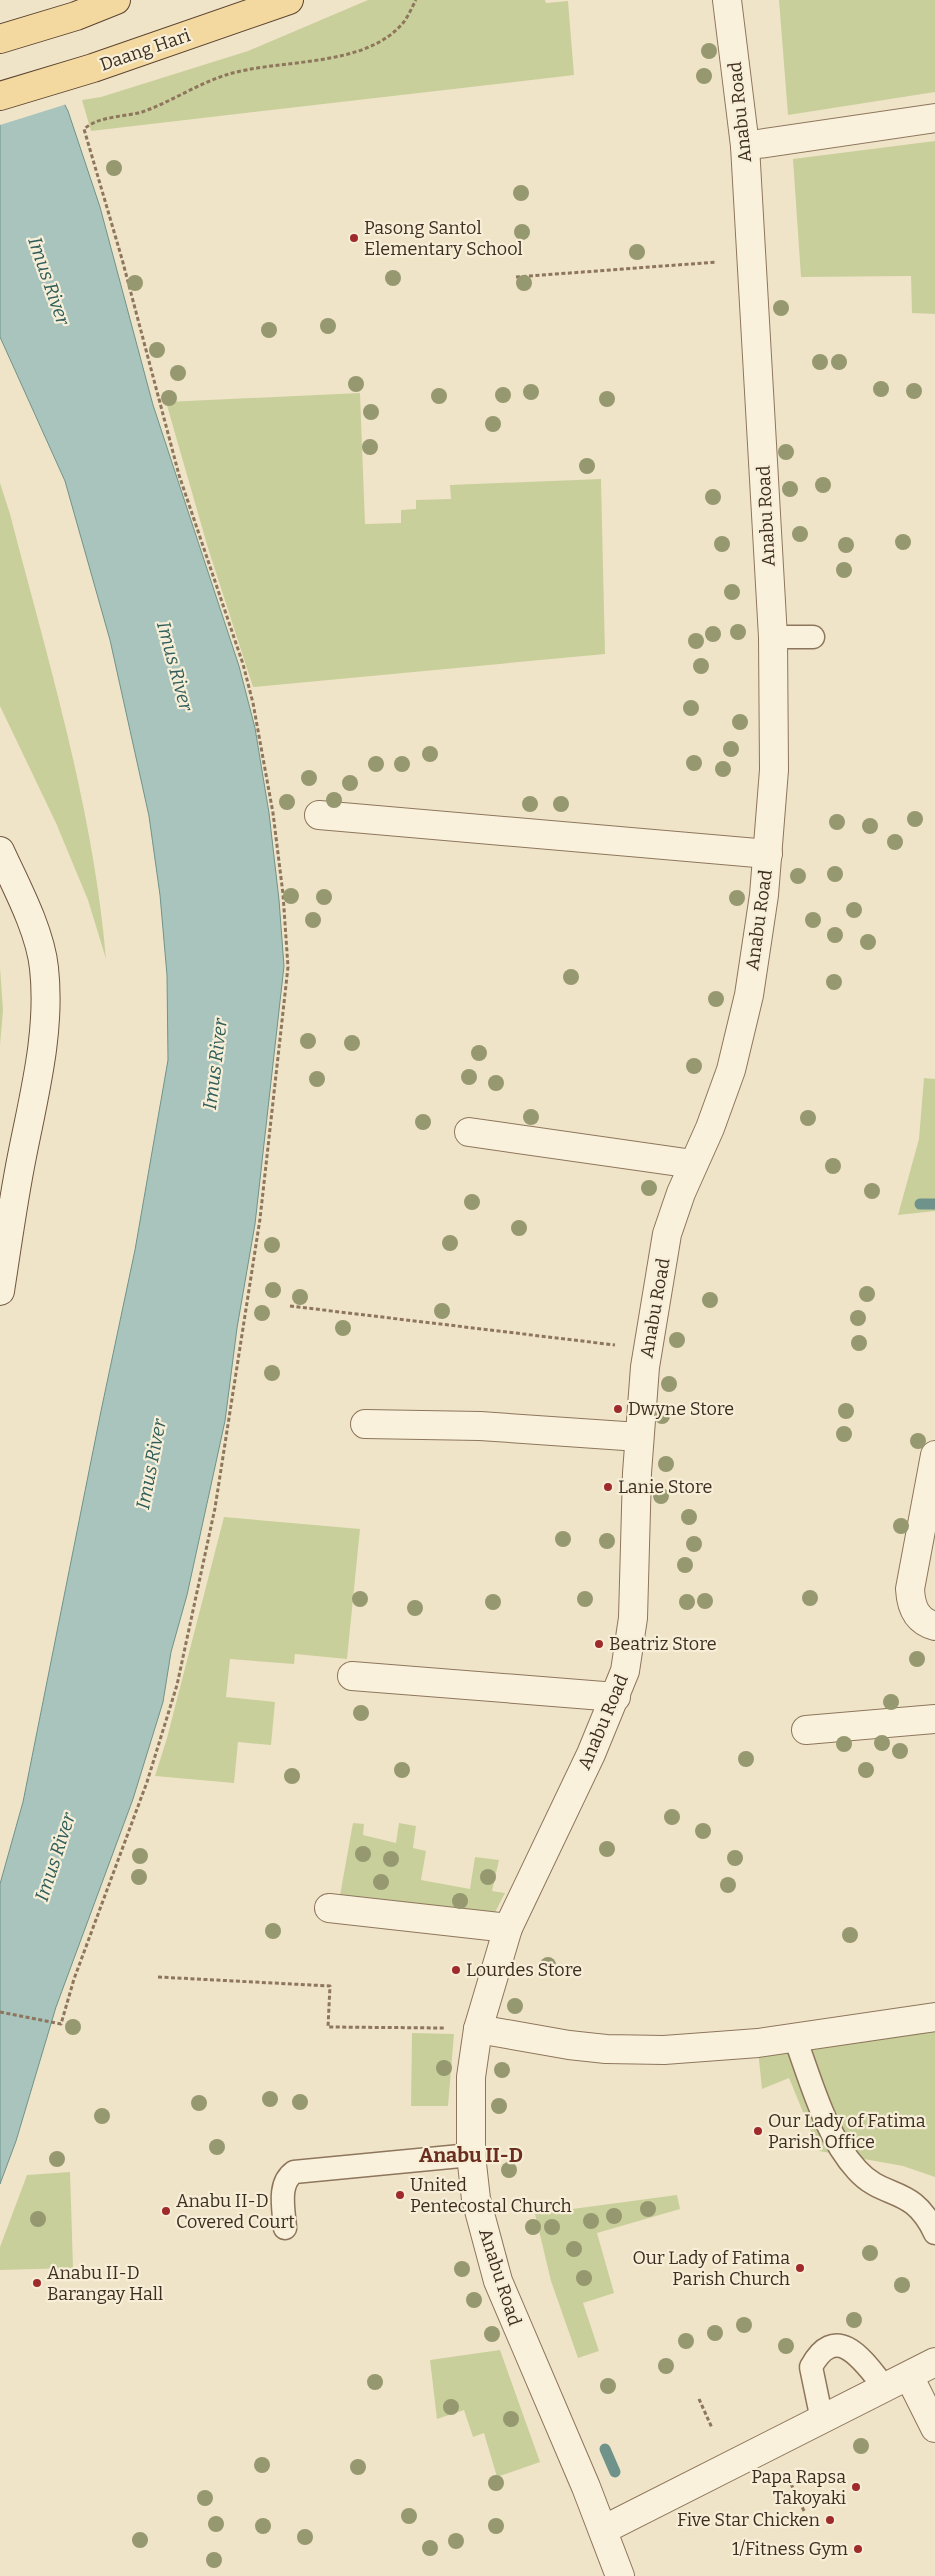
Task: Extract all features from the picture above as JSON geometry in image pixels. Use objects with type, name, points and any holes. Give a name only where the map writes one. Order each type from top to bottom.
[{"type":"main road","points":[[0,39],[76,16],[116,0]]},
{"type":"main road","name":"Daang Hari","points":[[0,96],[93,68],[289,0]]},
{"type":"street","name":"Anabu Road","points":[[620,2576],[603,2530],[498,2281],[476,2199],[471,2155],[471,2076],[478,2029],[508,1928],[616,1697],[625,1671],[631,1643],[639,1437],[648,1348],[667,1234],[693,1164],[720,1102],[741,1036],[757,949],[768,854],[774,770],[773,637],[762,410],[750,259],[745,146],[727,0]]},
{"type":"street","points":[[745,146],[935,118]]},
{"type":"street","points":[[319,815],[768,854]]},
{"type":"street","points":[[0,851],[32,927],[44,967],[46,1012],[41,1053],[13,1199],[0,1291]]},
{"type":"street","points":[[469,1132],[693,1164]]},
{"type":"street","points":[[365,1424],[489,1426],[639,1437]]},
{"type":"street","points":[[935,1455],[910,1589],[912,1607],[916,1614],[924,1621],[935,1626]]},
{"type":"street","points":[[352,1676],[616,1697]]},
{"type":"street","points":[[806,1730],[935,1719]]},
{"type":"street","points":[[329,1908],[508,1928]]},
{"type":"street","points":[[478,2029],[533,2040],[606,2049],[713,2048],[935,2017]]},
{"type":"street","points":[[603,2530],[935,2362]]},
{"type":"street","points":[[909,2376],[935,2428]]},
{"type":"lane","points":[[773,637],[813,636]]},
{"type":"lane","points":[[795,2038],[828,2121],[856,2170],[871,2184],[909,2199],[926,2214],[935,2233]]},
{"type":"lane","points":[[285,2228],[284,2183],[287,2176],[294,2172],[471,2155]]},
{"type":"lane","points":[[822,2420],[811,2367],[817,2356],[826,2348],[838,2346],[850,2348],[859,2355],[885,2388]]},
{"type":"path","points":[[0,2012],[61,2024],[74,1979],[147,1782],[177,1685],[215,1508],[260,1219],[288,967],[283,894],[273,813],[251,696],[243,664],[179,474],[122,259],[84,129],[91,123],[141,112],[226,75],[258,68],[339,57],[379,42],[403,24],[416,0]]},
{"type":"path","points":[[516,277],[750,259]]},
{"type":"path","points":[[290,1306],[648,1348]]},
{"type":"path","points":[[158,1977],[330,1986],[328,2027],[478,2029]]},
{"type":"path","points":[[698,2400],[712,2428]]},
{"type":"path","points":[[791,2484],[805,2513]]},
{"type":"green space","points":[[368,0],[545,0],[546,3],[568,1],[574,75],[91,131],[82,100],[101,97],[248,51]]},
{"type":"green space","points":[[779,0],[935,0],[935,92],[788,115]]},
{"type":"green space","points":[[935,141],[935,314],[912,313],[911,276],[801,277],[793,159]]},
{"type":"green space","points":[[360,393],[365,524],[401,523],[401,510],[416,509],[416,500],[451,499],[450,485],[601,479],[605,654],[253,687],[208,548],[166,402]]},
{"type":"green space","points":[[0,483],[54,679],[80,790],[100,902],[106,959],[88,900],[56,823],[0,706]]},
{"type":"green space","points":[[0,967],[3,1011],[0,1045]]},
{"type":"green space","points":[[924,1078],[935,1079],[935,1211],[898,1215],[919,1139]]},
{"type":"green space","points":[[224,1517],[360,1529],[347,1659],[295,1654],[294,1664],[230,1659],[226,1697],[275,1702],[271,1745],[238,1742],[234,1783],[155,1776],[167,1738]]},
{"type":"green space","points":[[353,1823],[364,1824],[363,1835],[396,1843],[399,1823],[416,1826],[413,1848],[426,1851],[421,1880],[470,1889],[475,1857],[499,1860],[492,1891],[505,1893],[492,1918],[339,1901]]},
{"type":"green space","points":[[935,2024],[935,2177],[903,2166],[819,2151],[789,2078],[762,2089],[758,2050]]},
{"type":"green space","points":[[412,2033],[454,2034],[448,2106],[411,2106]]},
{"type":"green space","points":[[70,2172],[73,2268],[0,2270],[0,2247],[27,2175]]},
{"type":"green space","points":[[677,2195],[680,2209],[597,2233],[614,2293],[583,2303],[599,2351],[578,2358],[551,2281],[535,2214]]},
{"type":"green space","points":[[500,2350],[540,2462],[497,2477],[484,2433],[473,2437],[464,2410],[437,2419],[430,2360]]},
{"type":"water","name":"Imus River","points":[[0,20],[19,45],[47,70],[68,111],[100,207],[153,405],[239,666],[255,728],[269,813],[284,966],[255,1224],[237,1328],[225,1421],[187,1595],[171,1652],[163,1702],[133,1799],[56,2007],[16,2141],[0,2184],[0,1884],[23,1802],[135,1250],[168,1060],[167,975],[160,895],[149,816],[110,640],[65,481],[0,337]]},
{"type":"pier","points":[[0,17],[21,43],[49,69],[67,104],[0,125]]},
{"type":"waterway","points":[[920,1204],[935,1204]]},
{"type":"waterway","points":[[605,2449],[615,2472]]},
{"type":"place","name":"Pasong Santol Elementary School","points":[[354,238]]},
{"type":"place","name":"Dwyne Store","points":[[618,1409]]},
{"type":"place","name":"Lanie Store","points":[[608,1487]]},
{"type":"place","name":"Beatriz Store","points":[[599,1644]]},
{"type":"place","name":"Lourdes Store","points":[[456,1970]]},
{"type":"place","name":"Our Lady of Fatima Parish Office","points":[[758,2131]]},
{"type":"place","name":"United Pentecostal Church","points":[[400,2195]]},
{"type":"place","name":"Anabu II-D Covered Court","points":[[166,2211]]},
{"type":"place","name":"Our Lady of Fatima Parish Church","points":[[800,2268]]},
{"type":"place","name":"Anabu II-D Barangay Hall","points":[[37,2283]]},
{"type":"place","name":"Papa Rapsa Takoyaki","points":[[856,2487]]},
{"type":"place","name":"Five Star Chicken","points":[[830,2520]]},
{"type":"place","name":"1/Fitness Gym","points":[[858,2549]]},
{"type":"district","name":"Anabu II-D","points":[[471,2155]]}]
